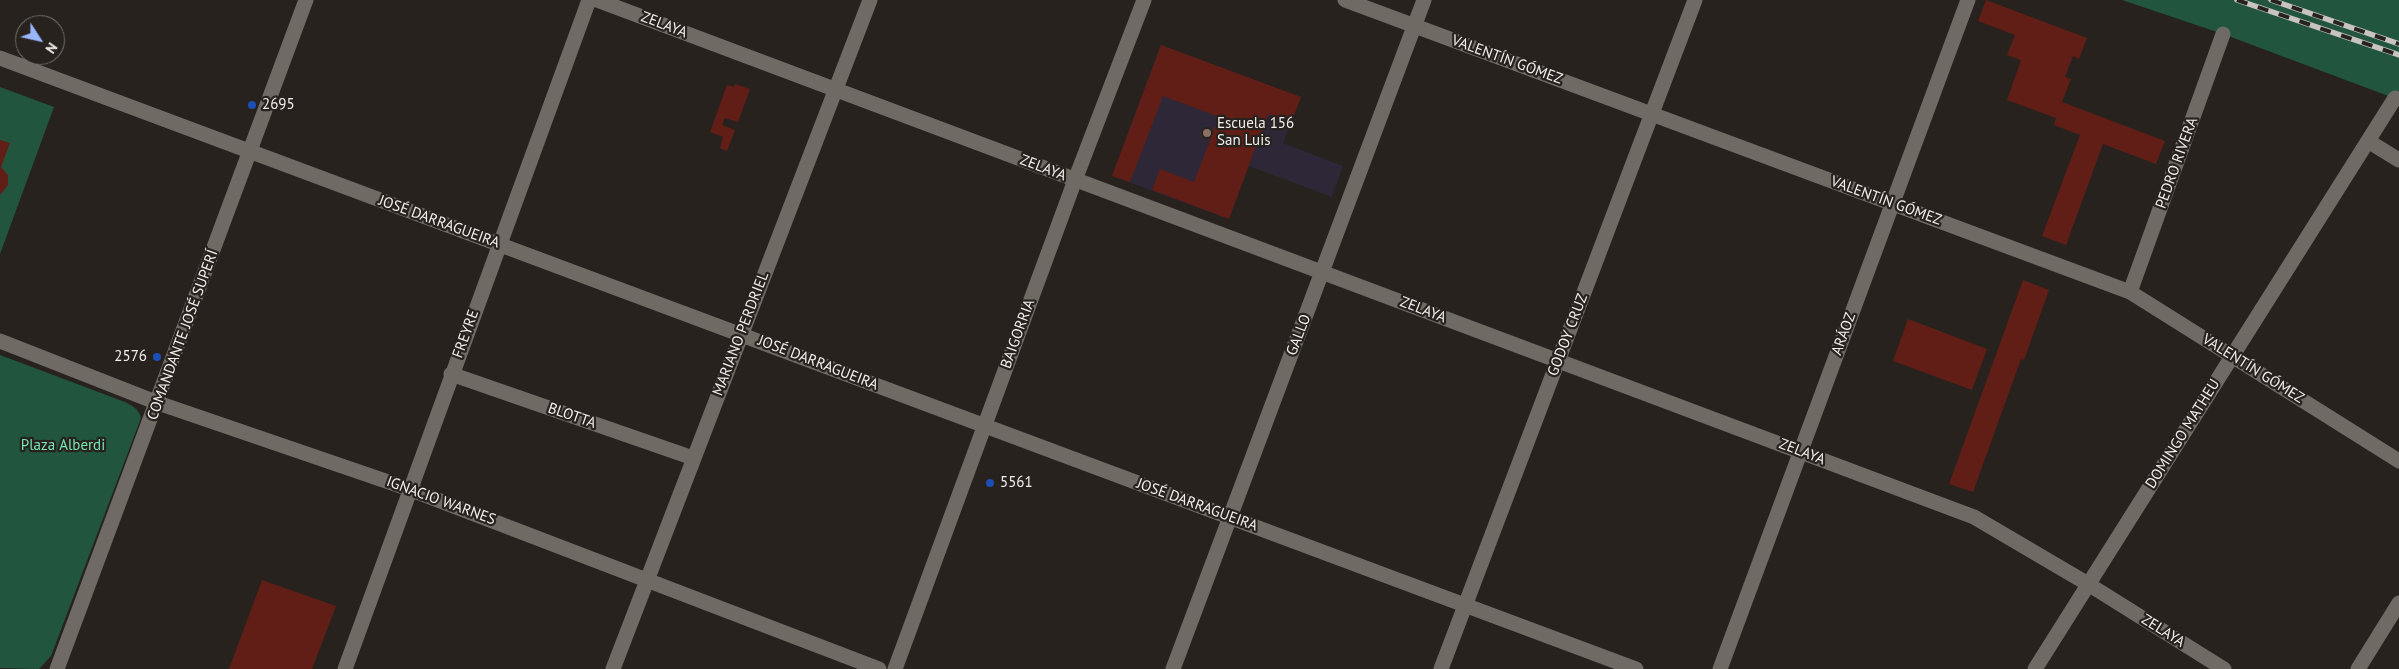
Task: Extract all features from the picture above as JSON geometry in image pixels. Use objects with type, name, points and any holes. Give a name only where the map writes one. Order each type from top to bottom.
[{"type":"street","name":"COMANDANTE JOSÉ SUPERÍ","points":[[57,669],[158,403],[306,0]]},
{"type":"street","name":"FREYRE","points":[[345,669],[409,489],[589,0]]},
{"type":"street","name":"ZELAYA","points":[[597,0],[1974,517],[2088,584],[2224,669]]},
{"type":"street","name":"MARIANO PERDRIEL","points":[[613,669],[870,0]]},
{"type":"street","name":"BAIGORRIA","points":[[896,669],[1075,180],[1144,0]]},
{"type":"street","name":"VALENTÍN GÓMEZ","points":[[1345,0],[2130,292],[2399,461]]},
{"type":"street","name":"GALLO","points":[[1173,669],[1424,0]]},
{"type":"street","name":"GODOY CRUZ","points":[[1441,669],[1695,0]]},
{"type":"street","name":"ARÁOZ","points":[[1720,669],[1968,0]]},
{"type":"street","name":"PEDRO RIVERA","points":[[2130,292],[2224,34]]},
{"type":"street","name":"JOSÉ DARRAGUEIRA","points":[[0,58],[1636,669]]},
{"type":"street","name":"DOMINGO MATHEU","points":[[2035,669],[2395,98]]},
{"type":"street","points":[[2368,141],[2399,160]]},
{"type":"street","name":"IGNACIO WARNES","points":[[0,341],[158,403],[409,489],[647,578],[879,669]]},
{"type":"street","name":"BLOTTA","points":[[451,374],[693,458]]},
{"type":"street","points":[[2358,669],[2399,603]]},
{"type":"shaded area","name":"Escuela 156 San Luis","points":[[1161,45],[1301,97],[1283,143],[1343,166],[1332,197],[1249,166],[1229,219],[1112,176]]},
{"type":"green space","points":[[2122,0],[2399,0],[2399,100],[2223,34]]},
{"type":"green space","points":[[0,87],[54,107],[0,254]]},
{"type":"green space","name":"Plaza Alberdi","points":[[0,355],[125,402],[137,410],[141,418],[51,656],[39,669],[0,668]]},
{"type":"building","points":[[1986,0],[2087,38],[2079,59],[2073,56],[2065,77],[2071,79],[2062,102],[2165,141],[2156,164],[2103,144],[2066,245],[2042,236],[2080,135],[2054,125],[2056,118],[2007,100],[2021,60],[2007,55],[2015,35],[1978,21]]},
{"type":"building","name":"Escuela 156 San Luis","points":[[1161,45],[1301,97],[1291,123],[1268,114],[1229,219],[1152,190],[1160,169],[1194,182],[1219,117],[1163,96],[1130,182],[1112,176]]},
{"type":"building","points":[[735,84],[750,89],[738,122],[725,118],[722,125],[735,130],[727,151],[720,148],[723,137],[710,132],[727,85],[734,87]]},
{"type":"building","points":[[0,140],[10,143],[1,167],[8,175],[8,185],[0,195]]},
{"type":"building","points":[[2023,280],[2049,290],[2024,360],[2021,359],[1973,492],[1949,484]]},
{"type":"building","points":[[1908,319],[1987,349],[1972,390],[1893,361]]},
{"type":"building","points":[[262,580],[336,606],[312,669],[229,669]]},
{"type":"railway","points":[[2237,0],[2399,55]]},
{"type":"railway","points":[[2271,0],[2399,44]]},
{"type":"place","name":"2695","points":[[252,105]]},
{"type":"place","name":"Escuela 156 San Luis","points":[[1207,133]]},
{"type":"place","name":"2576","points":[[157,357]]},
{"type":"place","name":"5561","points":[[990,483]]}]
